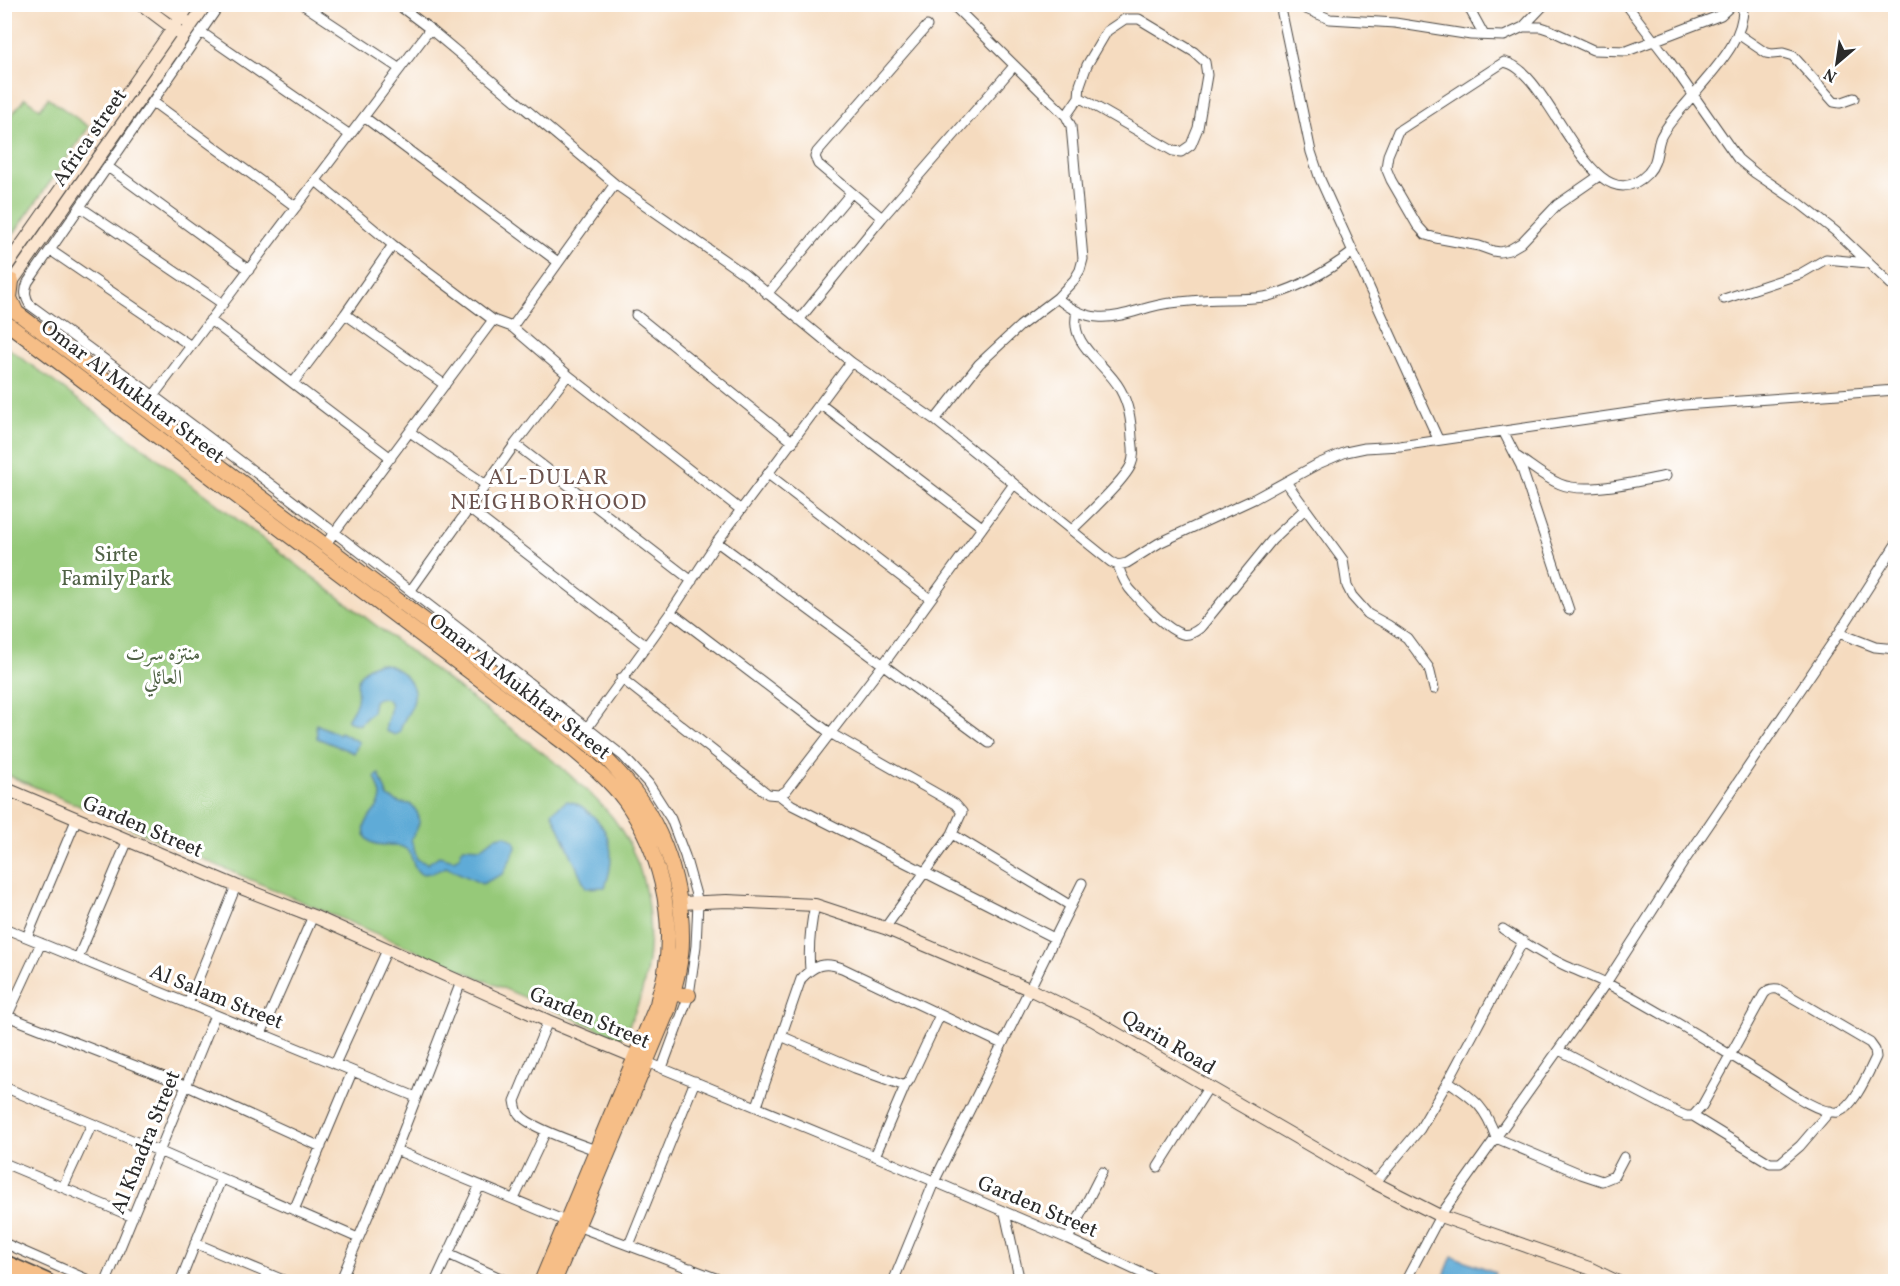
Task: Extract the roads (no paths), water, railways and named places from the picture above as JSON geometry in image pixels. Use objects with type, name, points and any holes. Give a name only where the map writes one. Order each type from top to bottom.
[{"type":"highway","points":[[4,1263],[47,1281]]},
{"type":"highway","points":[[4,1278],[13,1281]]},
{"type":"main road","points":[[7,281],[10,298],[17,313]]},
{"type":"main road","points":[[4,303],[588,744],[611,764],[636,793],[657,825],[671,860],[681,903],[682,942],[678,976],[673,994],[596,1160],[572,1223],[554,1281]]},
{"type":"main road","name":"Omar Al Mukhtar Street","points":[[8,324],[572,749],[602,775],[625,801],[644,833],[657,866],[665,903],[667,942],[665,973],[641,1059]]},
{"type":"main road","points":[[657,825],[671,819]]},
{"type":"main road","points":[[673,994],[689,995]]},
{"type":"main road","points":[[541,1281],[572,1223]]},
{"type":"street","points":[[141,4],[176,23],[196,29],[350,135]]},
{"type":"street","points":[[162,4],[184,36]]},
{"type":"street","name":"Africa street","points":[[7,281],[189,4]]},
{"type":"street","name":"Africa street","points":[[7,281],[184,36],[196,29],[206,4]]},
{"type":"street","points":[[220,4],[196,29],[153,102],[24,289],[25,298],[30,305],[154,395],[411,590],[623,756],[648,783],[671,819],[685,856],[698,902],[696,946],[689,995],[662,1068]]},
{"type":"street","points":[[302,4],[400,69]]},
{"type":"street","points":[[398,4],[615,184],[744,274],[851,362],[935,420],[1111,562],[1118,565],[1127,563],[1159,543],[1346,452],[1684,405],[1896,390]]},
{"type":"street","points":[[935,420],[979,364],[1020,326],[1057,298],[1074,280],[1083,259],[1073,135],[1066,116],[952,4]]},
{"type":"street","points":[[1280,4],[1311,152],[1320,179],[1438,440]]},
{"type":"street","points":[[1294,4],[1330,19],[1395,23],[1471,35],[1504,36],[1522,27],[1545,4]]},
{"type":"street","points":[[1467,4],[1484,35]]},
{"type":"street","points":[[1626,4],[1694,95],[1738,159],[1835,231],[1896,289]]},
{"type":"street","points":[[1522,27],[1541,27],[1593,50],[1627,51],[1697,26],[1721,15],[1733,4]]},
{"type":"street","points":[[1599,176],[1557,205],[1521,243],[1500,252],[1426,235],[1417,225],[1390,180],[1386,168],[1388,155],[1398,131],[1504,62],[1515,65],[1523,71],[1577,149],[1599,176],[1623,186],[1638,181],[1657,161],[1660,138],[1720,62],[1738,34],[1742,24],[1743,4]]},
{"type":"street","points":[[1889,4],[1896,7]]},
{"type":"street","points":[[1066,116],[1079,97],[1080,85],[1095,49],[1107,31],[1125,19],[1139,19],[1154,26],[1194,52],[1205,62],[1207,75],[1198,128],[1191,145],[1181,152],[1173,151],[1079,97]]},
{"type":"street","points":[[882,218],[818,164],[815,157],[927,26]]},
{"type":"street","points":[[145,410],[210,320],[430,29]]},
{"type":"street","points":[[1738,34],[1766,53],[1783,53],[1793,56],[1834,102],[1840,103],[1854,98]]},
{"type":"street","points":[[799,320],[882,218],[1014,66]]},
{"type":"street","points":[[153,102],[296,207]]},
{"type":"street","points":[[364,117],[558,262]]},
{"type":"street","points":[[108,166],[249,270]]},
{"type":"street","points":[[316,181],[393,245],[493,320],[512,327],[568,375],[741,510]]},
{"type":"street","points":[[512,327],[615,184]]},
{"type":"street","points":[[767,294],[851,193]]},
{"type":"street","points":[[80,207],[223,304]]},
{"type":"street","points":[[292,383],[345,314],[393,245]]},
{"type":"street","points":[[50,250],[191,346]]},
{"type":"street","points":[[1057,298],[1077,312],[1099,317],[1113,316],[1168,303],[1272,296],[1318,275],[1353,252]]},
{"type":"street","points":[[1724,299],[1800,274],[1826,259],[1868,263]]},
{"type":"street","points":[[1072,530],[1127,472],[1134,456],[1131,414],[1127,402],[1119,387],[1077,335],[1074,322],[1077,312]]},
{"type":"street","points":[[345,314],[445,385]]},
{"type":"street","points":[[636,315],[793,441]]},
{"type":"street","points":[[210,320],[391,458]]},
{"type":"street","points":[[325,545],[493,320]]},
{"type":"street","points":[[587,728],[671,612],[717,542],[851,362]]},
{"type":"street","points":[[411,590],[515,444],[568,375]]},
{"type":"street","points":[[820,404],[982,527]]},
{"type":"street","points":[[1503,430],[1516,456],[1569,610]]},
{"type":"street","points":[[410,432],[486,485]]},
{"type":"street","points":[[515,444],[692,580]]},
{"type":"street","points":[[1516,456],[1566,486],[1613,486],[1666,476]]},
{"type":"street","points":[[768,474],[930,599]]},
{"type":"street","points":[[1286,482],[1343,560],[1347,586],[1352,596],[1368,614],[1407,638],[1429,668],[1434,688]]},
{"type":"street","points":[[779,795],[786,791],[882,666],[1014,484]]},
{"type":"street","points":[[469,509],[645,645]]},
{"type":"street","points":[[1118,565],[1133,594],[1167,625],[1183,635],[1191,634],[1200,628],[1272,540],[1305,509]]},
{"type":"street","points":[[717,542],[989,743]]},
{"type":"street","points":[[1406,1281],[1440,1216],[1606,983],[1683,863],[1839,633],[1896,544]]},
{"type":"street","points":[[671,612],[830,733],[955,804],[962,812],[952,834],[885,928]]},
{"type":"street","points":[[1839,633],[1875,646],[1896,649]]},
{"type":"street","points":[[621,678],[768,794],[779,795],[792,805],[1054,938]]},
{"type":"street","name":"Garden Street","points":[[4,788],[313,916],[548,1021],[875,1156],[1161,1281]]},
{"type":"street","points":[[27,937],[77,818]]},
{"type":"street","points":[[952,834],[1071,906]]},
{"type":"street","points":[[78,958],[128,840]]},
{"type":"street","points":[[893,1281],[934,1182],[1082,883]]},
{"type":"street","points":[[188,1004],[236,886]]},
{"type":"street","name":"Qarin Road","points":[[681,903],[815,905],[885,928],[1029,989],[1093,1020],[1375,1183],[1440,1216],[1581,1265],[1618,1281]]},
{"type":"street","points":[[810,970],[808,950],[815,905]]},
{"type":"street","points":[[261,1034],[313,916]]},
{"type":"street","name":"Al Salam Street","points":[[4,927],[416,1097]]},
{"type":"street","points":[[1503,929],[1564,966],[1606,983],[1730,1055],[1816,1107],[1838,1112],[1846,1108],[1854,1098],[1876,1057],[1875,1050],[1870,1043],[1841,1024],[1778,989],[1768,990],[1764,994],[1730,1055],[1702,1106],[1692,1116]]},
{"type":"street","points":[[1375,1183],[1420,1129],[1523,941]]},
{"type":"street","points":[[41,943],[6,1019],[187,1086],[321,1147]]},
{"type":"street","points":[[335,1064],[387,950]]},
{"type":"street","points":[[757,1106],[801,979],[821,964],[836,966],[1002,1044]]},
{"type":"street","points":[[340,1281],[396,1150],[461,982]]},
{"type":"street","name":"Al Khadra Street","points":[[106,1281],[161,1152],[215,1015]]},
{"type":"street","points":[[875,1156],[905,1086],[940,1015]]},
{"type":"street","points":[[548,1021],[515,1101],[519,1115],[596,1160]]},
{"type":"street","points":[[781,1036],[845,1064],[905,1086]]},
{"type":"street","points":[[1558,1050],[1678,1113],[1692,1116],[1770,1163],[1780,1163],[1800,1146],[1830,1111]]},
{"type":"street","points":[[294,1210],[352,1072]]},
{"type":"street","points":[[629,1245],[695,1081]]},
{"type":"street","points":[[1448,1081],[1477,1101],[1489,1118],[1496,1138],[1581,1174],[1602,1180],[1614,1176],[1624,1157]]},
{"type":"street","points":[[4,1087],[161,1152],[358,1238]]},
{"type":"street","points":[[1158,1167],[1208,1088]]},
{"type":"street","points":[[63,1187],[92,1124]]},
{"type":"street","points":[[514,1199],[546,1131]]},
{"type":"street","points":[[396,1150],[572,1223],[726,1281]]},
{"type":"street","points":[[4,1162],[133,1217]]},
{"type":"street","points":[[1068,1239],[1102,1172]]},
{"type":"street","points":[[180,1281],[221,1179]]},
{"type":"street","points":[[435,1281],[480,1185]]},
{"type":"street","points":[[1005,1213],[1020,1281]]},
{"type":"street","points":[[4,1243],[93,1281]]},
{"type":"street","points":[[195,1243],[288,1281]]},
{"type":"street","points":[[448,1254],[509,1281]]},
{"type":"street","points":[[685,1281],[691,1268]]},
{"type":"water","points":[[379,663],[401,672],[407,677],[414,690],[412,706],[400,732],[395,735],[386,731],[391,706],[390,702],[384,698],[374,701],[372,712],[359,725],[347,721],[357,702],[359,677],[368,668]]},
{"type":"water","points":[[316,724],[338,734],[340,732],[359,742],[354,753],[317,738]]},
{"type":"water","points":[[379,774],[388,797],[400,803],[410,804],[419,817],[417,830],[411,839],[417,859],[427,864],[439,856],[454,860],[459,857],[463,847],[481,848],[494,838],[505,835],[515,842],[516,848],[503,874],[482,884],[446,867],[432,873],[421,874],[407,850],[397,846],[378,845],[368,840],[365,834],[366,823],[378,805],[381,795],[375,777]]},
{"type":"water","points":[[567,801],[586,810],[605,831],[611,848],[611,858],[605,887],[586,888],[552,812]]},
{"type":"water","points":[[1452,1256],[1495,1272],[1492,1281],[1442,1281]]},
{"type":"district","name":"AL-DULAR NEIGHBORHOOD","points":[[549,488]]},
{"type":"park label","name":"Sirte Family Park","points":[[116,566]]},
{"type":"park label","name":"منتزه سرت العائلي","points":[[163,665]]}]
